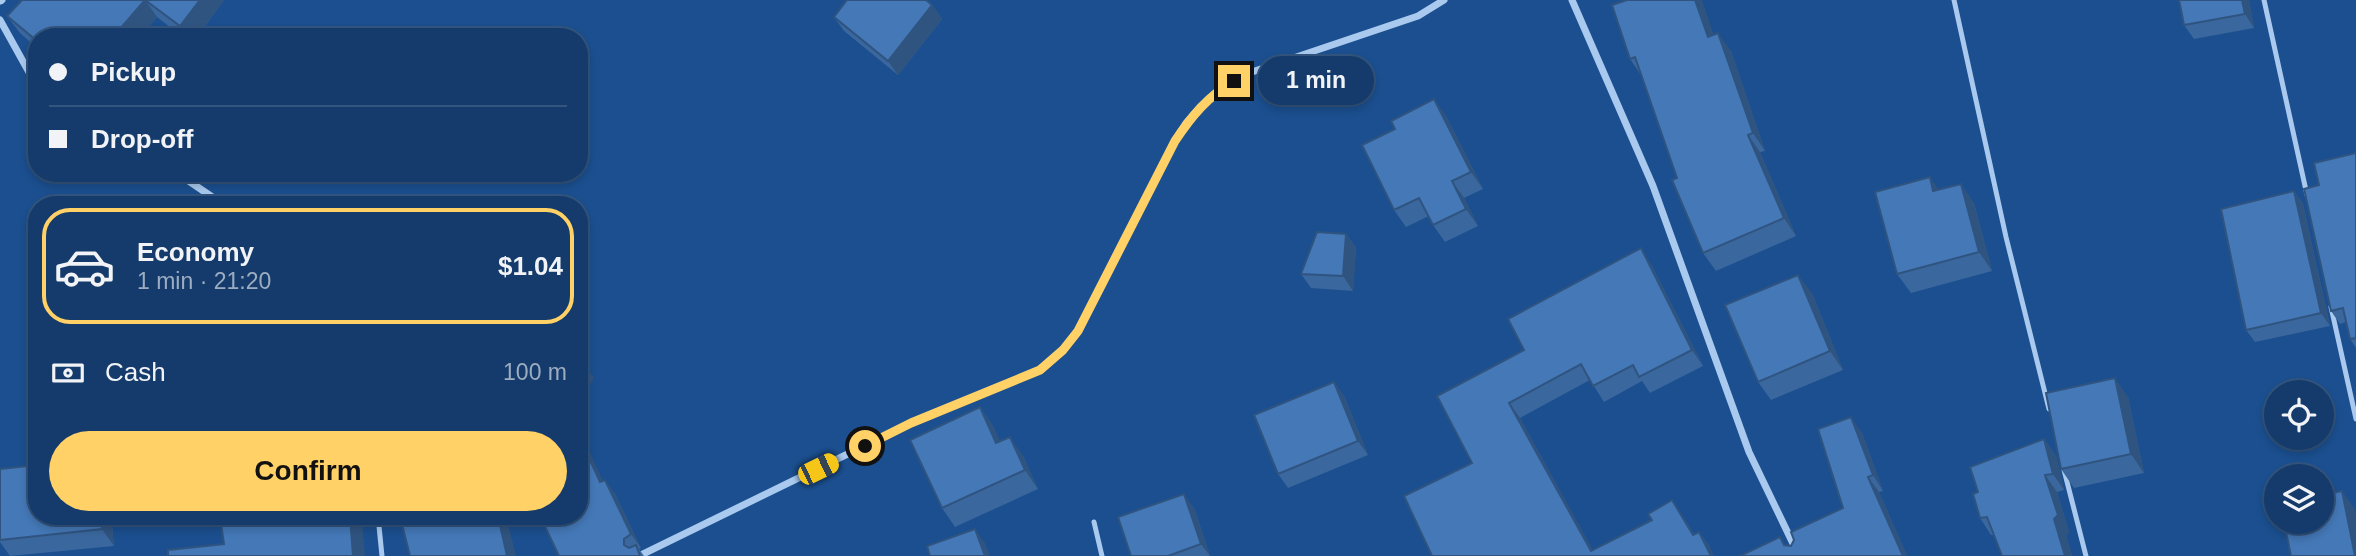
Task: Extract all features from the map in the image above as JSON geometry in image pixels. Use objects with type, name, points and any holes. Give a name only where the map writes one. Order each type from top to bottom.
[{"type":"street","points":[[639,556],[911,423],[1040,370],[1063,350],[1078,331],[1175,141],[1200,107],[1246,74],[1418,16],[1444,0]]},
{"type":"street","points":[[1572,0],[1653,186],[1749,452],[1798,556]]},
{"type":"street","points":[[0,20],[28,70]]},
{"type":"street","points":[[190,182],[211,196]]},
{"type":"lane","points":[[1954,0],[2006,237],[2049,410]]},
{"type":"lane","points":[[2264,0],[2308,201]]},
{"type":"lane","points":[[2329,297],[2356,419]]},
{"type":"lane","points":[[2063,463],[2086,556]]},
{"type":"lane","points":[[1094,522],[1102,556]]},
{"type":"lane","points":[[380,525],[383,556]]},
{"type":"building","points":[[22,0],[145,0],[121,28],[28,28],[28,34],[7,16]]},
{"type":"building","points":[[145,0],[200,0],[180,26]]},
{"type":"building","points":[[847,0],[926,0],[932,5],[888,61],[834,17]]},
{"type":"building","points":[[1627,0],[1695,0],[1708,37],[1718,33],[1753,133],[1748,135],[1784,218],[1703,253],[1672,180],[1677,178],[1635,57],[1630,59],[1612,5]]},
{"type":"building","points":[[2179,0],[2242,0],[2245,14],[2184,25]]},
{"type":"building","points":[[1434,99],[1471,172],[1452,181],[1466,209],[1433,225],[1419,198],[1394,210],[1362,145],[1395,129],[1391,121]]},
{"type":"building","points":[[2356,153],[2356,338],[2350,339],[2343,308],[2331,311],[2304,189],[2319,185],[2314,163]]},
{"type":"building","points":[[1930,177],[1933,191],[1961,184],[1979,252],[1897,274],[1875,192]]},
{"type":"building","points":[[2294,191],[2321,313],[2246,330],[2221,209]]},
{"type":"building","points":[[1317,232],[1346,234],[1343,276],[1301,274]]},
{"type":"building","points":[[1641,248],[1692,350],[1639,377],[1633,365],[1593,386],[1581,364],[1509,403],[1591,551],[1652,520],[1648,514],[1672,500],[1693,535],[1699,532],[1711,556],[1432,556],[1404,496],[1472,463],[1437,396],[1524,350],[1508,319]]},
{"type":"building","points":[[1798,275],[1830,351],[1758,382],[1725,305]]},
{"type":"building","points":[[2115,378],[2131,454],[2061,469],[2046,393]]},
{"type":"building","points":[[1334,382],[1358,441],[1278,474],[1254,415]]},
{"type":"building","points":[[980,407],[996,443],[1010,437],[1025,470],[942,508],[910,440]]},
{"type":"building","points":[[1851,417],[1873,475],[1868,477],[1903,556],[1740,556],[1780,537],[1784,545],[1791,546],[1794,540],[1791,532],[1843,508],[1818,429]]},
{"type":"building","points":[[2044,439],[2053,474],[2045,475],[2058,515],[2054,519],[2065,556],[2002,556],[1987,517],[1980,518],[1973,494],[1978,492],[1970,467]]},
{"type":"building","points":[[588,456],[600,482],[605,480],[631,534],[624,539],[624,545],[629,548],[636,545],[640,556],[559,556],[544,525],[588,525]]},
{"type":"building","points":[[28,466],[28,525],[102,525],[102,529],[0,540],[0,469]]},
{"type":"building","points":[[2342,491],[2355,556],[2291,556],[2286,534],[2334,534],[2334,493]]},
{"type":"building","points":[[1184,494],[1201,544],[1168,556],[1131,556],[1118,517]]},
{"type":"building","points":[[221,525],[351,525],[353,556],[168,556],[168,550],[224,544]]},
{"type":"building","points":[[402,525],[500,525],[507,556],[410,556]]},
{"type":"building","points":[[975,529],[985,556],[930,556],[927,546]]},
{"type":"route","points":[[865,446],[911,423],[1040,370],[1052,361],[1078,331],[1186,123],[1200,107],[1234,81]]}]
